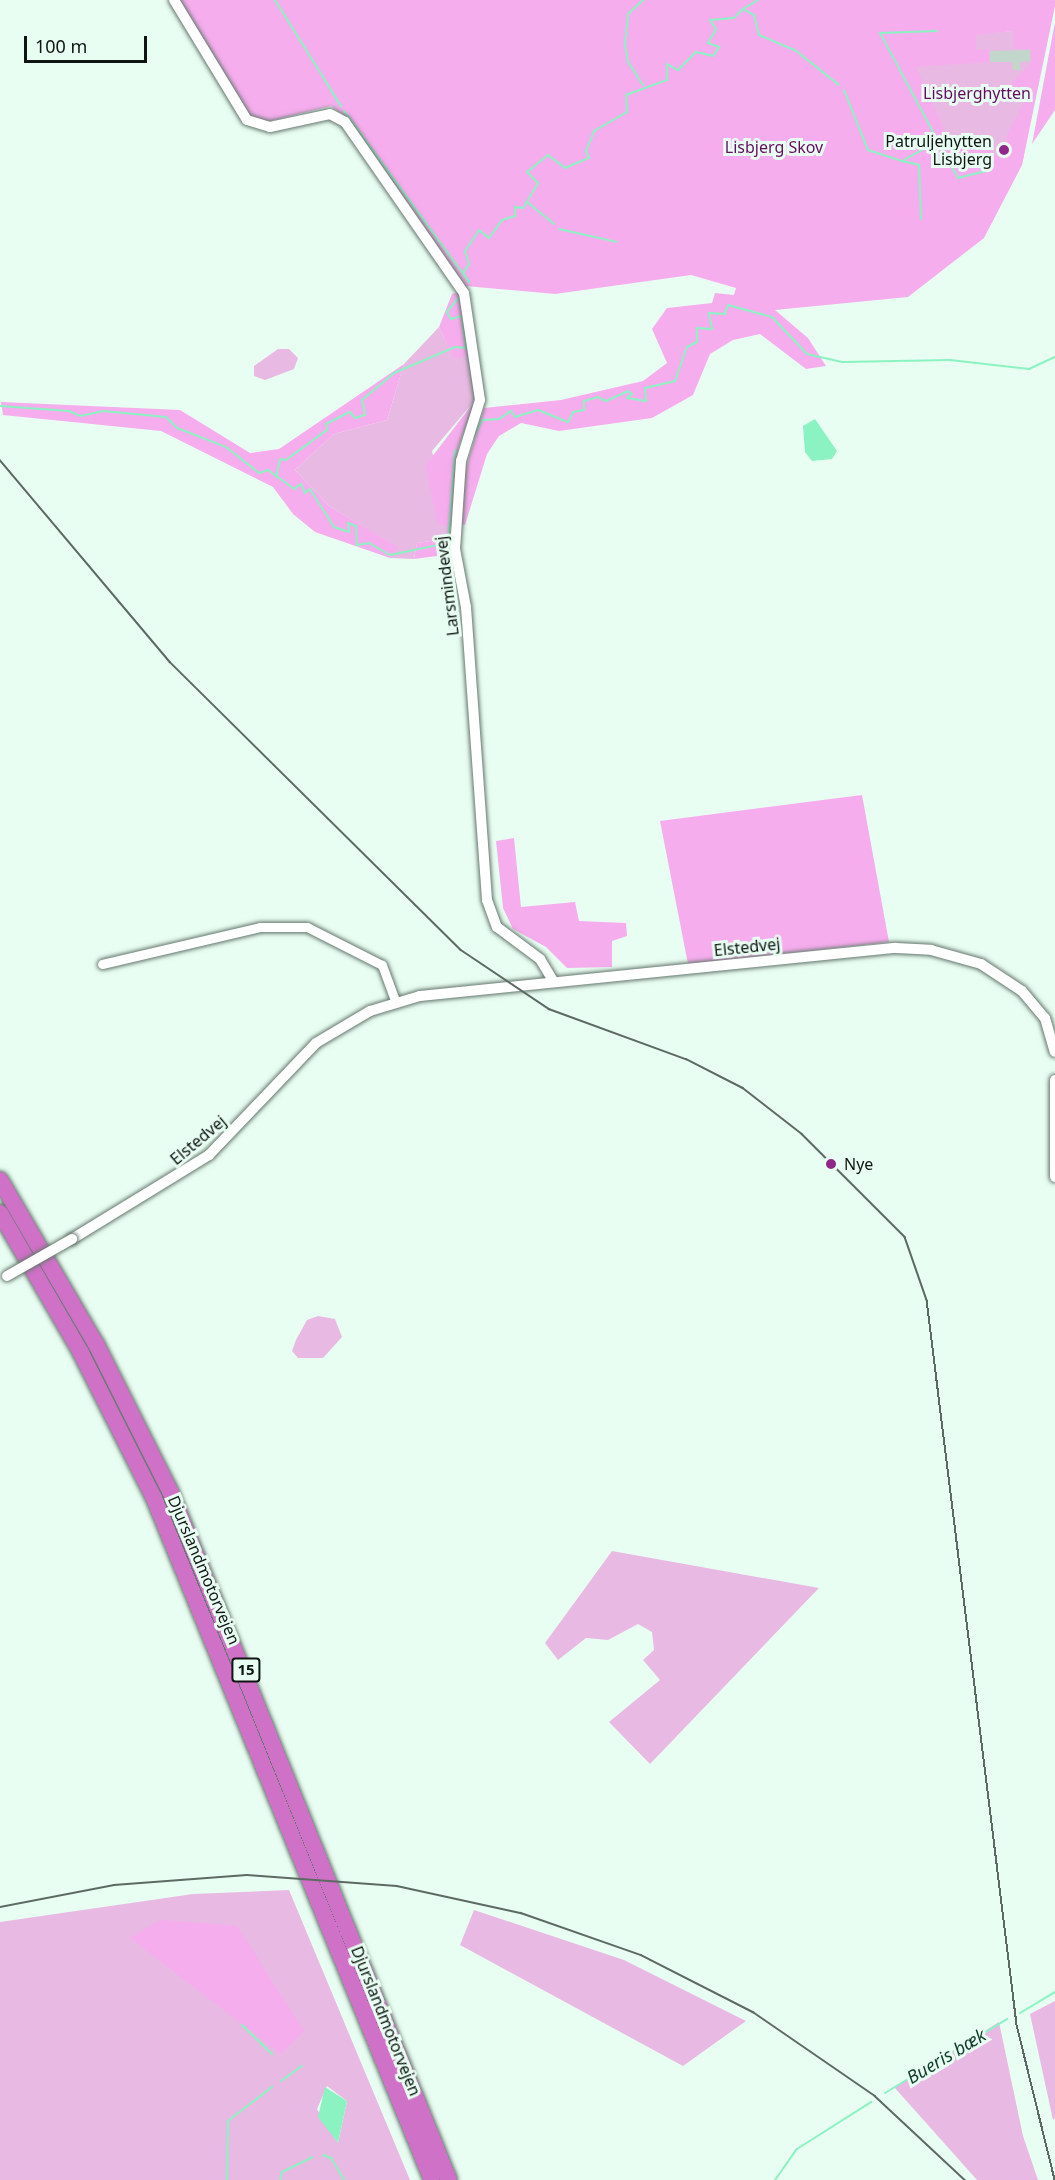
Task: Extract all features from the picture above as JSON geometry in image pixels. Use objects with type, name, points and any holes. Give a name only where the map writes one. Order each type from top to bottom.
[{"type":"highway","name":"Djurslandmotorvejen","points":[[0,1180],[96,1344],[170,1491],[449,2180]]},
{"type":"highway","name":"Djurslandmotorvejen","points":[[0,1213],[81,1353],[154,1498],[432,2180]]},
{"type":"street","name":"Larsmindevej","points":[[174,0],[247,120],[270,128],[330,114],[345,122],[464,294],[480,400],[461,460],[455,549],[466,607],[487,900],[497,927],[540,959],[553,981]]},
{"type":"street","points":[[102,964],[260,927],[307,927],[382,965],[396,1003]]},
{"type":"street","name":"Elstedvej","points":[[4,1279],[209,1155],[316,1043],[396,1003],[553,981],[896,948],[931,950],[981,964],[1022,991],[1045,1018],[1055,1052]]},
{"type":"street","points":[[1055,1080],[1055,1177]]},
{"type":"green space","name":"Lisbjerg Skov","points":[[179,0],[1055,0],[1022,165],[984,238],[908,297],[775,310],[808,338],[826,366],[806,369],[760,334],[733,340],[710,354],[693,395],[652,418],[559,431],[521,423],[499,436],[487,454],[465,525],[458,524],[463,478],[484,408],[561,400],[643,381],[667,363],[652,329],[667,308],[712,303],[715,293],[734,295],[736,288],[691,275],[555,294],[465,286],[349,119],[331,106],[266,122],[248,114]],"holes":[[[1014,31],[1014,49],[1031,49],[1032,62],[1008,87],[1024,102],[1006,137],[1011,154],[1001,158],[978,144],[952,148],[916,67],[989,62],[989,49],[976,50],[975,35]]]},
{"type":"green space","points":[[1055,22],[1055,110],[1032,144]]},
{"type":"green space","name":"Lisbjerghytten","points":[[1048,28],[1022,165],[957,180],[878,31],[975,34]]},
{"type":"green space","points":[[460,292],[470,357],[453,358],[439,327],[452,294]]},
{"type":"green space","points":[[439,327],[453,357],[470,357],[476,399],[432,451],[451,538],[417,543],[414,559],[390,558],[397,547],[329,506],[295,470],[334,434],[387,420],[404,364]]},
{"type":"green space","points":[[278,349],[289,349],[298,358],[294,369],[265,380],[254,376],[254,366]]},
{"type":"green space","points":[[404,364],[387,420],[334,434],[295,470],[329,506],[398,547],[390,558],[315,532],[293,514],[273,487],[161,431],[3,415],[1,402],[180,410],[250,453],[279,449]]},
{"type":"green space","points":[[476,399],[458,448],[451,526],[438,524],[425,466]]},
{"type":"green space","points":[[451,538],[453,554],[414,559],[417,543]]},
{"type":"green space","points":[[862,795],[889,942],[688,964],[660,821]]},
{"type":"green space","points":[[514,838],[521,907],[575,902],[579,921],[626,923],[627,936],[612,941],[612,967],[567,968],[546,947],[513,929],[503,908],[496,841]]},
{"type":"green space","points":[[318,1316],[335,1319],[342,1337],[323,1358],[298,1358],[292,1351],[296,1340],[307,1320]]},
{"type":"green space","points":[[612,1551],[819,1588],[650,1764],[609,1722],[660,1680],[643,1660],[654,1650],[652,1632],[638,1624],[608,1640],[586,1638],[558,1660],[545,1643]]},
{"type":"green space","points":[[289,1890],[410,2180],[0,2180],[0,1922],[193,1894]],"holes":[[[327,2086],[347,2101],[338,2143],[317,2109]]]},
{"type":"green space","points":[[474,1910],[624,1960],[746,2021],[683,2066],[460,1945]]},
{"type":"green space","points":[[161,1920],[237,1926],[304,2031],[281,2054],[130,1938]]},
{"type":"green space","points":[[1055,2001],[1055,2118],[1053,2120],[1030,2014]]},
{"type":"green space","points":[[999,2022],[1023,2136],[1038,2180],[977,2180],[894,2087]]},
{"type":"shaded area","points":[[815,419],[837,451],[832,459],[812,461],[805,452],[803,426]]},
{"type":"shaded area","points":[[325,2087],[347,2101],[338,2143],[318,2117]]},
{"type":"building","name":"Lisbjerghytten","points":[[1030,50],[1030,61],[1020,62],[1020,70],[1013,70],[1012,62],[990,62],[990,51]]},
{"type":"waterway","points":[[275,0],[341,106]]},
{"type":"waterway","points":[[643,0],[628,14],[625,44],[628,62],[643,85]]},
{"type":"waterway","points":[[743,9],[758,0]]},
{"type":"waterway","points":[[469,282],[463,273],[469,264],[465,251],[479,230],[489,238],[502,220],[515,216],[515,207],[523,208],[538,183],[527,172],[548,155],[565,168],[589,158],[586,151],[594,131],[627,112],[626,95],[667,80],[667,64],[678,70],[696,52],[713,56],[719,47],[708,43],[716,29],[710,20],[734,18],[743,9],[754,15],[759,35],[795,50],[839,85]]},
{"type":"waterway","points":[[844,90],[868,150],[902,161],[938,141],[880,33],[937,31]]},
{"type":"waterway","points":[[344,111],[469,282]]},
{"type":"waterway","points":[[938,142],[958,178],[991,170]]},
{"type":"waterway","points":[[902,161],[919,165],[921,219]]},
{"type":"waterway","points":[[527,202],[554,224]]},
{"type":"waterway","points":[[559,229],[617,242]]},
{"type":"waterway","points":[[276,477],[280,459],[286,460],[327,430],[326,424],[350,412],[355,418],[365,415],[362,400],[394,373],[455,347],[466,348],[462,316],[451,319],[447,312],[459,297]]},
{"type":"waterway","points":[[473,438],[482,420],[499,419],[511,411],[515,417],[538,410],[568,422],[573,412],[584,410],[584,401],[598,397],[606,401],[628,391],[632,394],[627,398],[646,401],[645,388],[675,381],[687,347],[697,342],[697,328],[712,329],[709,313],[725,314],[728,305],[772,317],[807,354],[843,362],[950,360],[1029,369],[1055,357]]},
{"type":"waterway","points":[[0,406],[69,411],[80,416],[103,411],[166,417],[177,428],[226,447],[259,473],[268,470],[294,489],[301,484],[305,493],[310,489],[334,527],[349,532],[348,523],[356,526],[357,545],[369,543],[390,555],[452,542]]},
{"type":"waterway","points":[[448,543],[455,450]]},
{"type":"waterway","name":"Bueris bæk","points":[[1020,2013],[1055,1992]]},
{"type":"waterway","name":"Bueris bæk","points":[[885,2093],[1007,2019]]},
{"type":"waterway","points":[[242,2025],[272,2054]]},
{"type":"waterway","points":[[281,2081],[302,2066]]},
{"type":"waterway","points":[[227,2180],[228,2121],[272,2087]]},
{"type":"waterway","name":"Bueris bæk","points":[[775,2180],[797,2149],[871,2102]]},
{"type":"waterway","points":[[323,2155],[331,2158],[344,2180]]},
{"type":"waterway","points":[[280,2180],[282,2172],[313,2157]]},
{"type":"tram line","points":[[0,460],[170,662],[461,950],[549,1009],[686,1059],[743,1088],[802,1134],[905,1237],[927,1300],[1017,2025],[1055,2180]]},
{"type":"tram line","points":[[0,1907],[114,1885],[247,1875],[397,1886],[521,1913],[641,1955],[753,2012],[875,2096],[965,2180]]},
{"type":"place","name":"Patruljehytten Lisbjerg","points":[[1004,150]]},
{"type":"place","name":"Nye","points":[[831,1164]]}]
